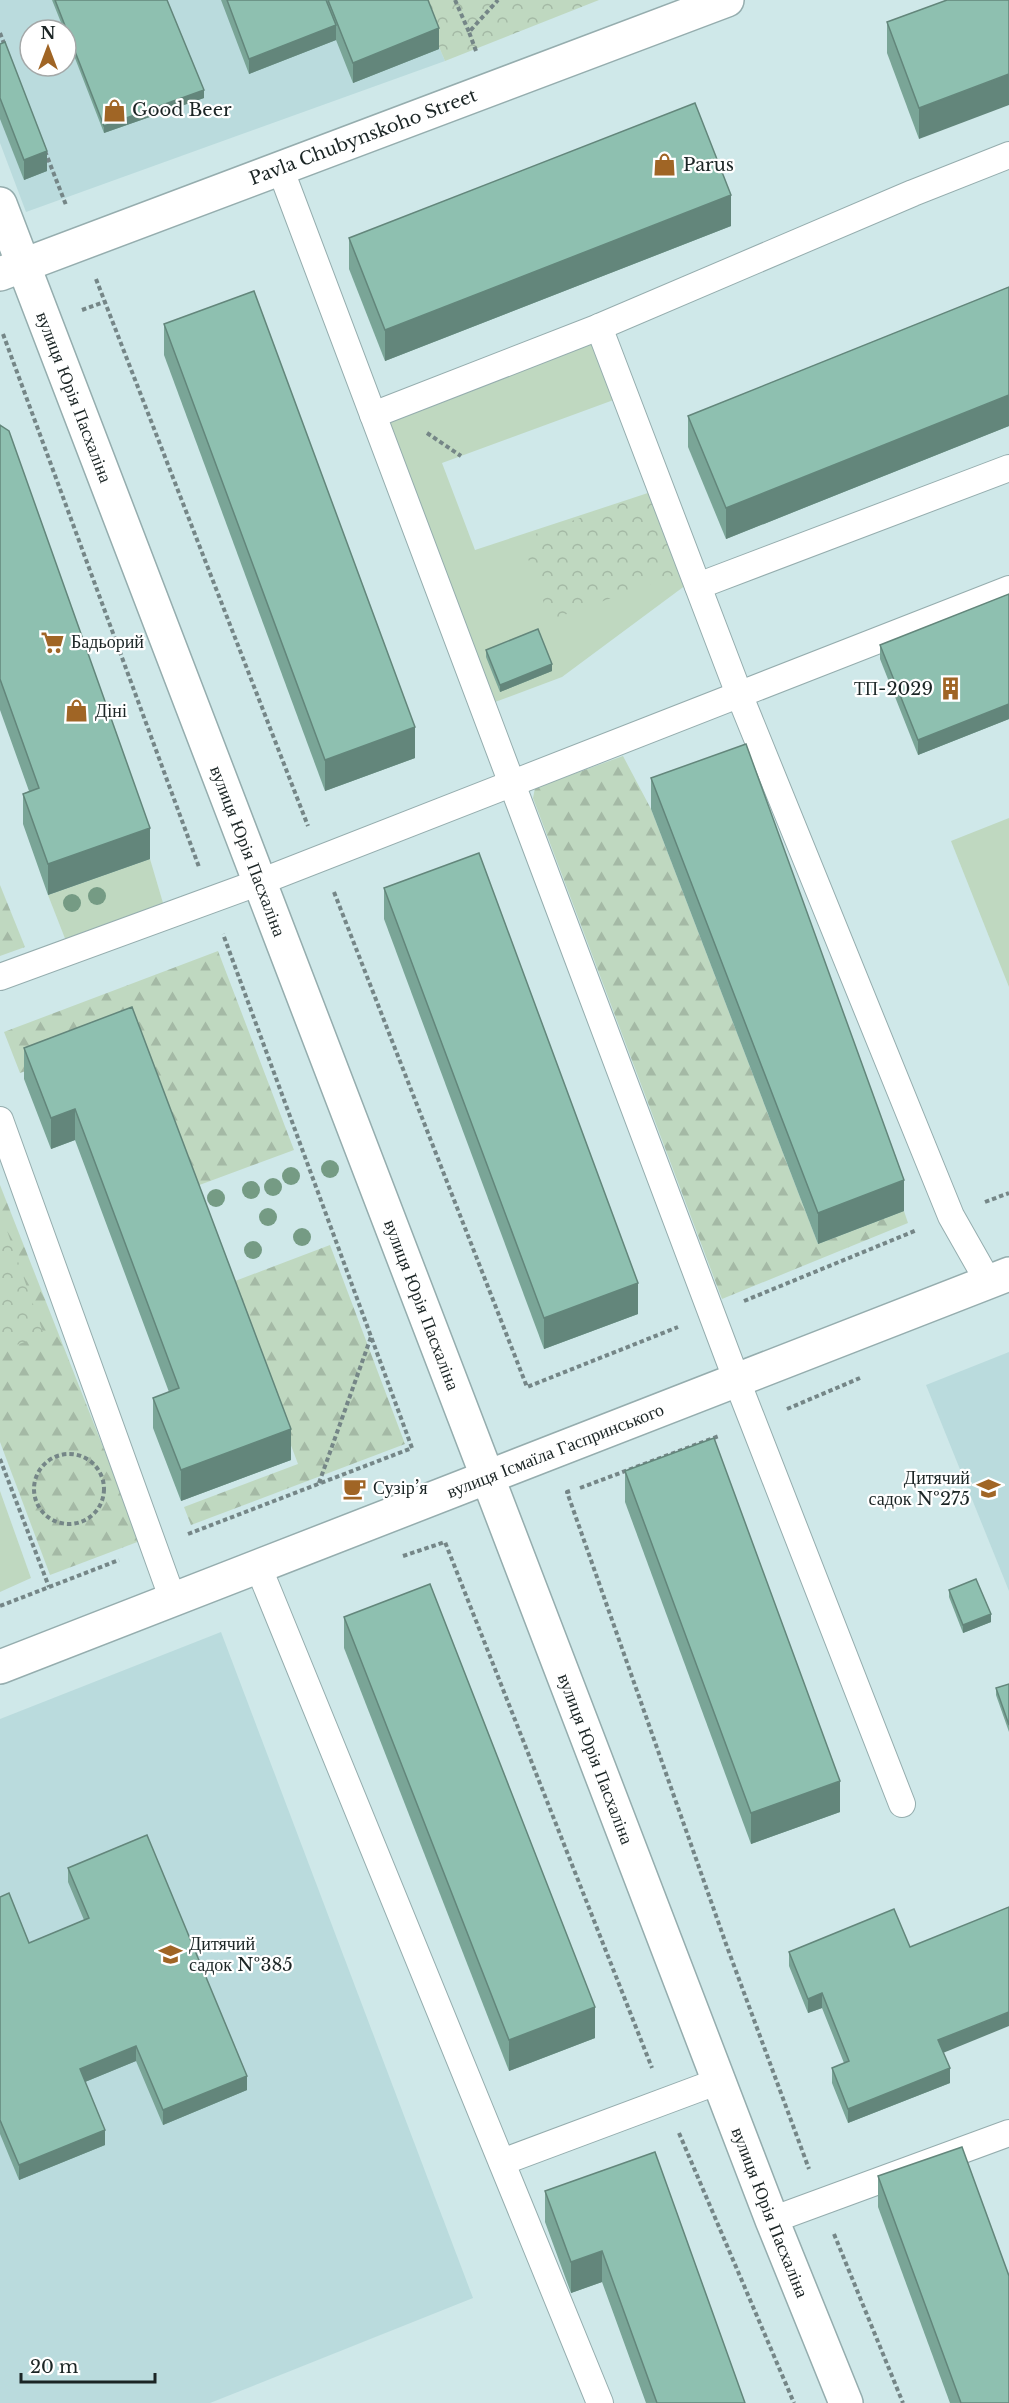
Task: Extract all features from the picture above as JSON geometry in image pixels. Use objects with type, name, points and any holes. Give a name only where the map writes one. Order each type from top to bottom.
[{"type":"street","name":"Pavla Chubynskoho Street","points":[[12,270],[727,0]]},
{"type":"street","name":"вулиця Юрія Пасхаліна","points":[[0,204],[12,270],[260,882],[772,2220],[846,2403]]},
{"type":"street","name":"вулиця Ісмаїла Гаспринського","points":[[0,1667],[999,1278]]},
{"type":"lane","points":[[373,415],[599,327],[1009,155]]},
{"type":"lane","points":[[280,168],[737,1381],[902,1804]]},
{"type":"lane","points":[[599,327],[739,694],[951,1216],[999,1278]]},
{"type":"lane","points":[[698,586],[1009,468]]},
{"type":"lane","points":[[0,977],[260,882],[1009,589]]},
{"type":"lane","points":[[0,1120],[173,1600]]},
{"type":"lane","points":[[258,1566],[600,2403]]},
{"type":"lane","points":[[502,2162],[719,2081]]},
{"type":"lane","points":[[772,2220],[1009,2133]]},
{"type":"path","points":[[455,0],[480,60]]},
{"type":"path","points":[[469,32],[498,0]]},
{"type":"path","points":[[0,33],[8,54]]},
{"type":"path","points":[[42,141],[67,206]]},
{"type":"path","points":[[527,1387],[1009,1193]]},
{"type":"path","points":[[319,1484],[371,1336]]},
{"type":"path","points":[[0,1606],[412,1448]]},
{"type":"path","points":[[71,1454],[92,1463],[100,1472],[104,1493],[94,1513],[75,1524],[63,1524],[44,1513],[37,1504],[34,1492],[35,1480],[40,1469],[48,1461],[59,1455],[71,1454]]},
{"type":"path","points":[[0,1460],[49,1587]]},
{"type":"path","points":[[567,1492],[722,1933],[821,2202],[903,2403]]},
{"type":"path","points":[[446,1542],[665,2101],[794,2403]]},
{"type":"shaded area","points":[[0,0],[419,0],[445,61],[26,212],[0,143]]},
{"type":"shaded area","name":"Дитячий садок №275","points":[[1009,1352],[1009,1591],[926,1385]]},
{"type":"shaded area","name":"Дитячий садок №385","points":[[221,1632],[473,2298],[210,2403],[0,2403],[0,1719]]},
{"type":"green space","points":[[419,0],[599,0],[445,61]]},
{"type":"green space","points":[[591,338],[619,398],[442,463],[475,550],[657,490],[690,582],[562,677],[487,705],[386,424]]},
{"type":"green space","points":[[653,492],[682,573],[550,620],[521,539]]},
{"type":"green space","points":[[623,756],[651,809],[818,1244],[904,1211],[908,1223],[722,1299],[533,798],[535,788]]},
{"type":"green space","points":[[1009,818],[1009,987],[951,841]]},
{"type":"green space","points":[[150,859],[163,903],[66,941],[48,895]]},
{"type":"green space","points":[[0,885],[25,947],[0,956]]},
{"type":"green space","points":[[218,951],[294,1150],[194,1187],[135,1033],[20,1073],[4,1032]]},
{"type":"green space","points":[[0,1185],[140,1541],[50,1575],[0,1442]]},
{"type":"green space","points":[[5,1225],[44,1335],[0,1351],[0,1226]]},
{"type":"green space","points":[[330,1245],[405,1444],[191,1525],[184,1507],[298,1464],[230,1283]]},
{"type":"green space","points":[[0,1491],[31,1578],[0,1592]]},
{"type":"building","points":[[55,0],[167,0],[204,90],[104,126],[78,59],[78,18],[62,18]]},
{"type":"building","points":[[227,0],[326,0],[336,25],[249,59]]},
{"type":"building","points":[[328,0],[428,0],[439,28],[353,63]]},
{"type":"building","points":[[947,0],[1009,0],[1009,74],[919,108],[887,22]]},
{"type":"building","points":[[5,42],[47,151],[24,160],[0,98],[0,44]]},
{"type":"building","points":[[695,103],[731,195],[385,330],[349,238]]},
{"type":"building","points":[[1009,287],[1009,395],[726,508],[688,416]]},
{"type":"building","points":[[254,291],[415,727],[325,760],[164,324]]},
{"type":"building","points":[[0,425],[9,431],[150,828],[48,864],[23,794],[39,788],[0,679]]},
{"type":"building","name":"ТП-2029","points":[[1009,594],[1009,704],[918,740],[880,645]]},
{"type":"building","points":[[538,629],[552,664],[500,685],[486,650]]},
{"type":"building","points":[[746,744],[904,1180],[818,1213],[651,778]]},
{"type":"building","points":[[479,853],[638,1283],[544,1318],[384,888]]},
{"type":"building","points":[[132,1007],[291,1429],[181,1470],[153,1398],[179,1388],[75,1109],[51,1118],[24,1048]]},
{"type":"building","points":[[714,1438],[840,1781],[751,1813],[625,1471]]},
{"type":"building","points":[[976,1579],[991,1614],[963,1625],[949,1590]]},
{"type":"building","points":[[430,1584],[595,2007],[509,2040],[344,1617]]},
{"type":"building","points":[[1009,1684],[1009,1725],[996,1688]]},
{"type":"building","points":[[147,1835],[247,2076],[163,2110],[136,2046],[80,2069],[105,2130],[19,2165],[0,2120],[0,1897],[9,1893],[29,1943],[89,1918],[68,1868]]},
{"type":"building","points":[[1009,1907],[1009,2012],[938,2040],[950,2068],[848,2109],[832,2068],[849,2061],[822,1993],[808,1999],[789,1952],[894,1909],[910,1947]]},
{"type":"building","points":[[962,2147],[1009,2276],[1009,2403],[961,2403],[878,2176]]},
{"type":"building","points":[[655,2152],[745,2403],[657,2403],[602,2251],[571,2262],[545,2191]]},
{"type":"place","name":"Good Beer","points":[[114,110]]},
{"type":"place","name":"Parus","points":[[665,165]]},
{"type":"place","name":"Бадьорий","points":[[53,642]]},
{"type":"place","name":"ТП-2029","points":[[951,689]]},
{"type":"place","name":"Діні","points":[[77,711]]},
{"type":"place","name":"Сузір’я","points":[[355,1488]]},
{"type":"place","name":"Дитячий садок №275","points":[[988,1488]]},
{"type":"place","name":"Дитячий садок №385","points":[[171,1954]]}]
